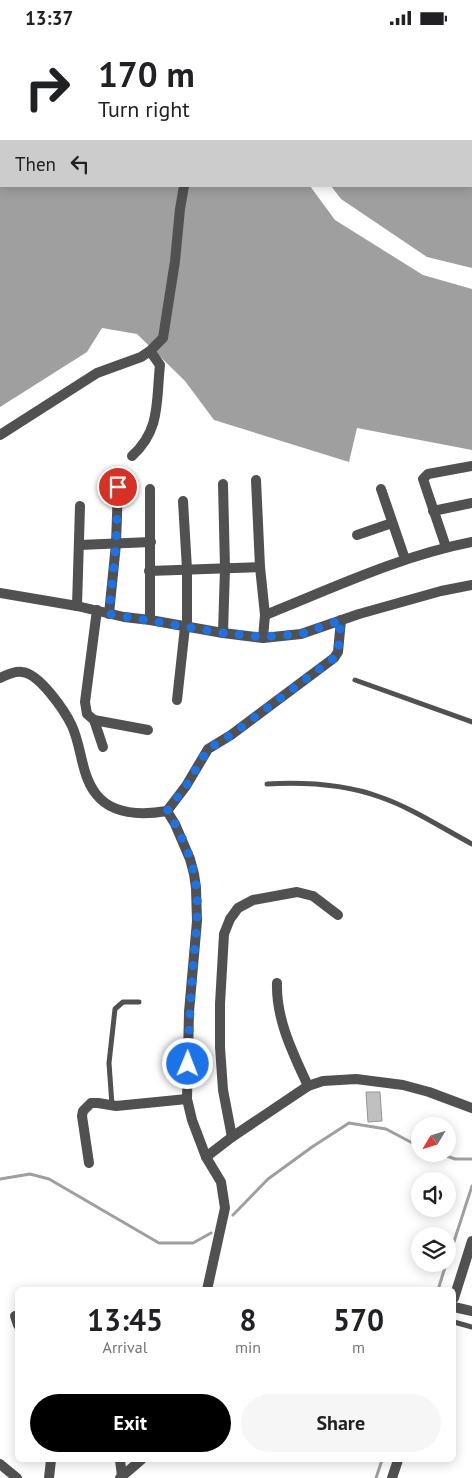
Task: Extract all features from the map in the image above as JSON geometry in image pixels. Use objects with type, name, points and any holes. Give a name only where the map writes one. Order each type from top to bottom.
[{"type":"street","points":[[0,435],[98,373],[141,357],[163,338],[184,187]]},
{"type":"street","points":[[132,456],[143,447],[154,427],[157,410],[160,365],[150,351]]},
{"type":"street","points":[[446,547],[423,479],[428,474],[472,466]]},
{"type":"street","points":[[256,480],[260,567],[265,615],[263,637]]},
{"type":"street","points":[[223,484],[225,568],[223,633]]},
{"type":"street","points":[[109,614],[116,544],[118,487]]},
{"type":"street","points":[[150,489],[150,619]]},
{"type":"street","points":[[381,489],[405,559]]},
{"type":"street","points":[[177,700],[186,627],[187,569],[183,501]]},
{"type":"street","points":[[433,511],[472,503]]},
{"type":"street","points":[[76,606],[80,505]]},
{"type":"street","points":[[358,535],[392,523]]},
{"type":"street","points":[[79,545],[151,542]]},
{"type":"street","points":[[265,615],[405,559],[446,547],[472,542]]},
{"type":"street","points":[[149,571],[260,567]]},
{"type":"street","points":[[0,593],[186,627],[263,637],[301,634],[341,620],[441,591],[472,585]]},
{"type":"street","points":[[97,610],[85,702],[87,714],[94,720],[148,730]]},
{"type":"street","points":[[0,678],[20,671],[27,673],[42,683],[72,726],[90,783],[96,795],[105,803],[131,814],[167,811],[186,786],[208,749],[231,735],[334,658],[338,652],[341,620]]},
{"type":"street","points":[[94,720],[103,747]]},
{"type":"street","points":[[167,811],[175,823],[190,859],[196,888],[197,921],[189,1012],[187,1099],[192,1120],[206,1157],[221,1182],[225,1208],[208,1287]]},
{"type":"street","points":[[232,1137],[223,1090],[220,1038],[224,934],[230,919],[238,907],[253,900],[297,892],[313,896],[338,915]]},
{"type":"street","points":[[277,983],[277,997],[287,1040],[308,1086]]},
{"type":"street","points":[[206,1157],[232,1137],[308,1086],[323,1081],[356,1079],[384,1083],[429,1092],[472,1108]]},
{"type":"street","points":[[89,1163],[82,1116],[83,1111],[91,1103],[112,1106],[187,1099]]},
{"type":"street","points":[[456,1292],[472,1241]]},
{"type":"street","points":[[456,1307],[472,1311]]},
{"type":"street","points":[[49,1478],[51,1462]]},
{"type":"street","points":[[120,1462],[121,1477]]},
{"type":"street","points":[[121,1477],[139,1462]]},
{"type":"street","points":[[392,1478],[397,1462]]},
{"type":"street","points":[[0,1464],[17,1478]]},
{"type":"lane","points":[[355,680],[472,722]]},
{"type":"lane","points":[[267,784],[320,784],[379,796],[472,844]]},
{"type":"lane","points":[[112,1106],[110,1063],[115,1009],[123,1002],[139,1002]]},
{"type":"lane","points":[[456,1323],[472,1327]]},
{"type":"shaded area","points":[[0,187],[311,187],[335,220],[423,275],[472,289],[472,450],[357,428],[349,462],[214,420],[185,381],[137,334],[102,328],[87,352],[0,407]]},
{"type":"shaded area","points":[[332,187],[472,187],[472,268],[427,257],[341,199]]},
{"type":"building","points":[[366,1092],[380,1092],[382,1121],[368,1122]]},
{"type":"waterway","points":[[233,1215],[268,1179],[349,1123],[386,1129],[411,1142]]},
{"type":"waterway","points":[[456,1159],[472,1159]]},
{"type":"waterway","points":[[0,1179],[30,1174],[49,1179],[159,1243],[193,1243],[211,1233]]},
{"type":"waterway","points":[[456,1235],[472,1186]]},
{"type":"waterway","points":[[439,1287],[444,1272]]},
{"type":"waterway","points":[[376,1478],[381,1462]]},
{"type":"route","points":[[118,487],[116,544],[109,614],[150,619],[223,633],[263,637],[301,634],[341,620],[338,652],[334,658],[231,735],[208,749],[186,786],[167,811],[175,823],[190,859],[196,888],[197,921],[189,1012],[188,1064]]}]
